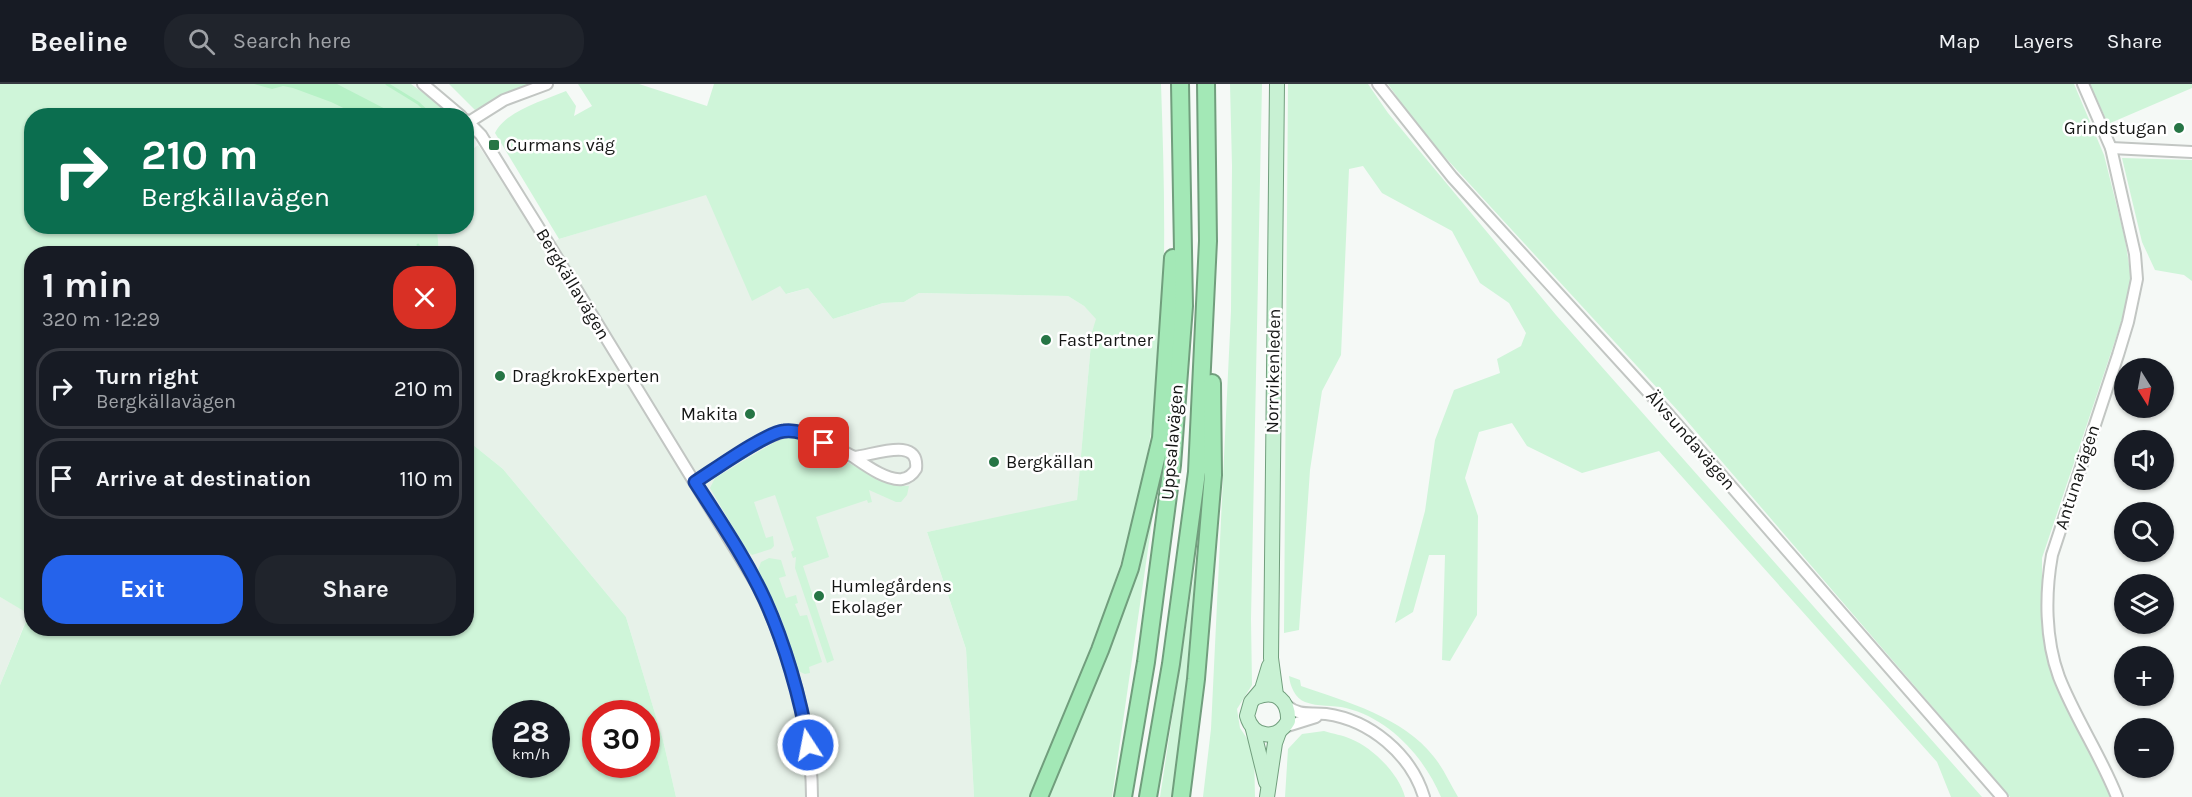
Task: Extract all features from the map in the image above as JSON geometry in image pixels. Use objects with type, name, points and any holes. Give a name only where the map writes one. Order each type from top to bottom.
[{"type":"highway","name":"Uppsalavägen","points":[[1123,797],[1146,662],[1172,465],[1184,306],[1180,84]]},
{"type":"highway","name":"Uppsalavägen","points":[[1148,797],[1171,664],[1197,472],[1208,241],[1206,84]]},
{"type":"highway","points":[[1039,797],[1100,650],[1131,568],[1161,438],[1181,144]]},
{"type":"highway","points":[[1181,797],[1196,680],[1213,475],[1208,241]]},
{"type":"main road","name":"Norrvikenleden","points":[[1277,84],[1271,658],[1281,700]]},
{"type":"main road","name":"Norrvikenleden","points":[[1257,697],[1262,689],[1271,658]]},
{"type":"main road","points":[[1263,694],[1281,700],[1288,712],[1275,743],[1267,793],[1253,729],[1247,716],[1248,709],[1257,697],[1263,694]]},
{"type":"main road","points":[[1253,729],[1265,735],[1282,729]]},
{"type":"street","name":"Bergkällavägen","points":[[423,84],[452,108]]},
{"type":"street","points":[[474,115],[504,100],[547,84]]},
{"type":"street","name":"Älvsundavägen","points":[[1378,84],[1452,177],[1669,414],[2002,797]]},
{"type":"street","name":"Antunavägen","points":[[2083,84],[2111,148],[2127,211],[2137,279],[2118,355],[2052,555],[2048,575],[2048,611],[2052,650],[2059,676],[2116,797]]},
{"type":"street","name":"Bergkällavägen","points":[[474,128],[481,135],[748,568],[772,619],[795,687],[806,731],[812,797]]},
{"type":"street","points":[[2111,148],[2192,152]]},
{"type":"street","points":[[695,482],[765,439],[784,431],[808,435],[867,467],[896,479],[908,477],[916,469],[913,454],[904,449],[854,458]]},
{"type":"street","points":[[1281,700],[1298,713],[1325,714],[1352,719],[1376,732],[1408,766],[1424,797]]},
{"type":"street","points":[[1282,729],[1325,714]]},
{"type":"shaded area","points":[[0,84],[411,84],[443,108],[24,108],[24,234],[438,234],[438,246],[24,246],[24,611],[0,597]]},
{"type":"shaded area","points":[[254,84],[337,84],[383,108],[343,108],[293,88],[283,86],[272,89]]},
{"type":"shaded area","points":[[449,84],[533,84],[507,92],[475,110]]},
{"type":"shaded area","points":[[578,84],[639,84],[707,106],[714,84],[1161,84],[1164,194],[1163,304],[1154,413],[1145,467],[1133,521],[1111,591],[1086,660],[1029,797],[974,797],[966,649],[927,532],[1077,500],[1092,332],[1096,319],[1084,306],[1068,296],[919,293],[904,302],[883,303],[833,319],[808,288],[786,294],[780,286],[752,301],[706,195],[559,239],[495,133],[507,118],[516,112],[566,91],[576,106],[574,116],[592,106]]},
{"type":"shaded area","points":[[1230,84],[1262,84],[1251,619],[1252,685],[1237,709],[1240,728],[1254,749],[1255,797],[1203,797],[1211,729],[1231,311]]},
{"type":"shaded area","points":[[1288,84],[1368,84],[1388,113],[1556,315],[1982,797],[1951,797],[1937,762],[1659,451],[1582,473],[1527,446],[1512,423],[1479,432],[1465,478],[1478,516],[1477,615],[1450,661],[1442,660],[1445,555],[1429,555],[1413,612],[1395,623],[1425,511],[1435,440],[1454,390],[1500,373],[1497,359],[1521,346],[1526,333],[1509,303],[1480,283],[1452,231],[1382,193],[1363,166],[1349,169],[1341,355],[1322,391],[1310,470],[1299,630],[1284,633]]},
{"type":"shaded area","points":[[1388,84],[2074,84],[2104,155],[2125,239],[2131,277],[2122,320],[2042,558],[2042,608],[2049,660],[2058,686],[2111,797],[2010,797],[1681,414],[1421,131]]},
{"type":"shaded area","points":[[2090,84],[2192,84],[2192,88],[2108,124]]},
{"type":"shaded area","points":[[478,145],[546,246],[559,239],[706,194],[787,294],[808,288],[833,319],[883,303],[904,302],[919,293],[1068,296],[1084,306],[1097,319],[1092,332],[1077,501],[927,532],[966,649],[974,797],[676,797],[660,730],[660,700],[651,700],[626,617],[503,469],[474,446],[474,246],[438,246],[438,234],[474,234],[474,148]]},
{"type":"shaded area","points":[[2122,158],[2192,160],[2192,281],[2184,275],[2155,270],[2142,242]]},
{"type":"shaded area","points":[[788,437],[801,439],[888,483],[909,486],[907,495],[901,502],[869,490],[872,502],[868,503],[867,500],[816,517],[829,557],[803,566],[834,660],[827,663],[795,568],[796,557],[793,558],[791,552],[794,550],[775,495],[754,502],[766,538],[773,536],[774,546],[752,555],[747,551],[710,488],[715,478],[780,439]]},
{"type":"shaded area","points":[[474,446],[503,469],[626,617],[651,700],[582,700],[582,778],[660,778],[660,730],[676,797],[0,797],[0,685],[24,626],[24,636],[474,636]]},
{"type":"shaded area","points":[[1155,501],[1112,797],[1048,797],[1137,568]]},
{"type":"shaded area","points":[[1204,508],[1191,675],[1175,797],[1160,797]]},
{"type":"shaded area","points":[[769,558],[781,560],[786,576],[779,578],[786,598],[796,595],[798,603],[795,604],[800,616],[807,615],[822,662],[809,667],[810,673],[805,674],[798,671],[780,615],[758,570],[761,562]]},
{"type":"shaded area","points":[[0,597],[24,610],[24,625],[0,685]]},
{"type":"shaded area","points":[[1289,676],[1300,680],[1301,686],[1373,712],[1407,731],[1434,757],[1458,797],[1441,797],[1415,754],[1391,730],[1362,713],[1346,708],[1315,705],[1301,700],[1294,691]]},
{"type":"shaded area","points":[[1324,731],[1345,736],[1376,755],[1391,771],[1405,797],[1285,797],[1288,749],[1302,734]]},
{"type":"waterway","points":[[387,84],[423,108]]},
{"type":"place","name":"Grindstugan","points":[[2179,128]]},
{"type":"place","name":"Curmans väg","points":[[494,145]]},
{"type":"place","name":"FastPartner","points":[[1046,340]]},
{"type":"place","name":"DragkrokExperten","points":[[500,376]]},
{"type":"place","name":"Makita","points":[[750,414]]},
{"type":"place","name":"Bergkällan","points":[[994,462]]},
{"type":"place","name":"Humlegårdens Ekolager","points":[[819,596]]},
{"type":"route","points":[[808,745],[795,687],[765,600],[695,482],[776,433],[794,431],[824,443]]}]
